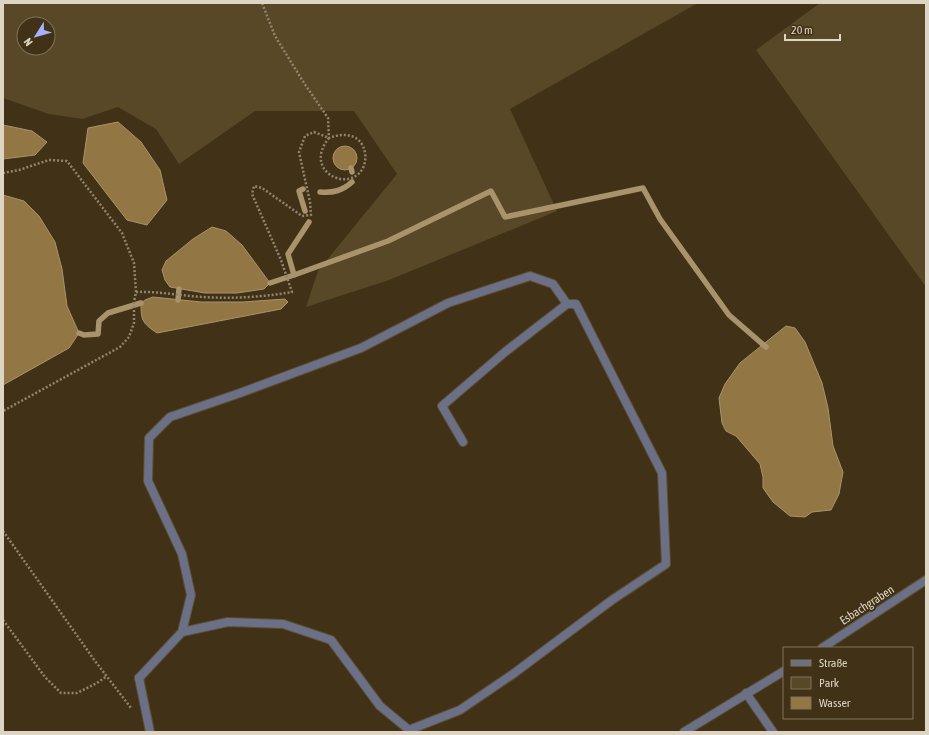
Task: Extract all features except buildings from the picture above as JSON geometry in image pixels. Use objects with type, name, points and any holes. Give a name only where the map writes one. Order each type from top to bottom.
[{"type":"street","points":[[150,732],[139,678],[182,632],[191,595],[182,554],[148,481],[149,438],[170,417],[240,393],[361,348],[448,304],[530,276],[553,284],[567,304]]},
{"type":"street","points":[[182,632],[228,622],[283,624],[331,640],[380,706],[409,730],[460,710],[513,674],[612,600],[666,564],[662,473],[576,304],[567,304],[505,352],[442,406],[463,442]]},
{"type":"street","name":"Esbachgraben","points":[[824,647],[926,580]]},
{"type":"street","points":[[684,732],[783,672]]},
{"type":"street","points":[[746,693],[769,730]]},
{"type":"path","points":[[136,292],[152,291],[203,297],[254,297],[292,292],[281,260],[252,194],[254,186],[262,188],[302,216],[311,215],[310,202],[299,152],[305,136],[314,132],[329,138],[339,134],[348,134],[356,138],[363,146],[366,154],[362,170],[356,176],[348,179],[339,179],[324,170],[320,157],[322,146],[329,138],[328,118],[275,36],[262,3]]},
{"type":"path","points":[[3,173],[19,170],[49,160],[66,161],[122,233],[134,263],[136,292],[134,302],[134,323],[129,337],[120,348],[3,411]]},
{"type":"path","points":[[3,531],[135,713]]},
{"type":"path","points":[[3,620],[45,677],[61,693],[77,693],[107,676]]},
{"type":"green space","points":[[3,3],[698,3],[510,109],[557,211],[389,280],[306,307],[318,271],[397,174],[354,111],[255,111],[179,164],[156,129],[118,107],[82,119],[49,114],[3,98]]},
{"type":"green space","points":[[820,3],[926,3],[926,287],[756,50]]},
{"type":"water","points":[[118,122],[141,142],[160,170],[167,200],[147,225],[127,220],[83,163],[88,128]]},
{"type":"water","points":[[3,125],[32,131],[47,142],[35,155],[3,159]]},
{"type":"water","points":[[345,146],[353,150],[357,158],[353,166],[345,170],[337,166],[333,158],[337,150]]},
{"type":"water","points":[[3,195],[24,201],[39,216],[55,242],[62,269],[67,306],[79,333],[69,348],[3,385]]},
{"type":"water","points":[[212,227],[226,231],[242,245],[270,283],[264,289],[237,293],[205,293],[170,287],[165,280],[162,270],[166,261],[193,239]]},
{"type":"water","points":[[153,297],[201,302],[243,302],[285,299],[288,302],[281,309],[157,333],[145,324],[141,313],[141,303]]},
{"type":"water","points":[[786,326],[795,328],[805,342],[822,383],[828,408],[833,446],[843,472],[839,494],[831,510],[812,512],[805,517],[790,516],[773,502],[763,488],[763,477],[760,464],[736,436],[726,431],[722,423],[719,398],[725,384],[740,363]]},
{"type":"waterway","points":[[351,168],[352,172]]},
{"type":"waterway","points":[[320,192],[337,191],[345,188],[352,182]]},
{"type":"waterway","points":[[294,275],[388,241],[491,191],[505,217],[643,188],[660,219],[729,315],[766,347]]},
{"type":"waterway","points":[[303,189],[299,191],[305,211]]},
{"type":"waterway","points":[[270,283],[294,275],[288,254],[309,222]]},
{"type":"waterway","points":[[178,300],[179,289]]},
{"type":"waterway","points":[[79,333],[84,335],[98,334],[99,321],[108,313],[141,303]]}]
